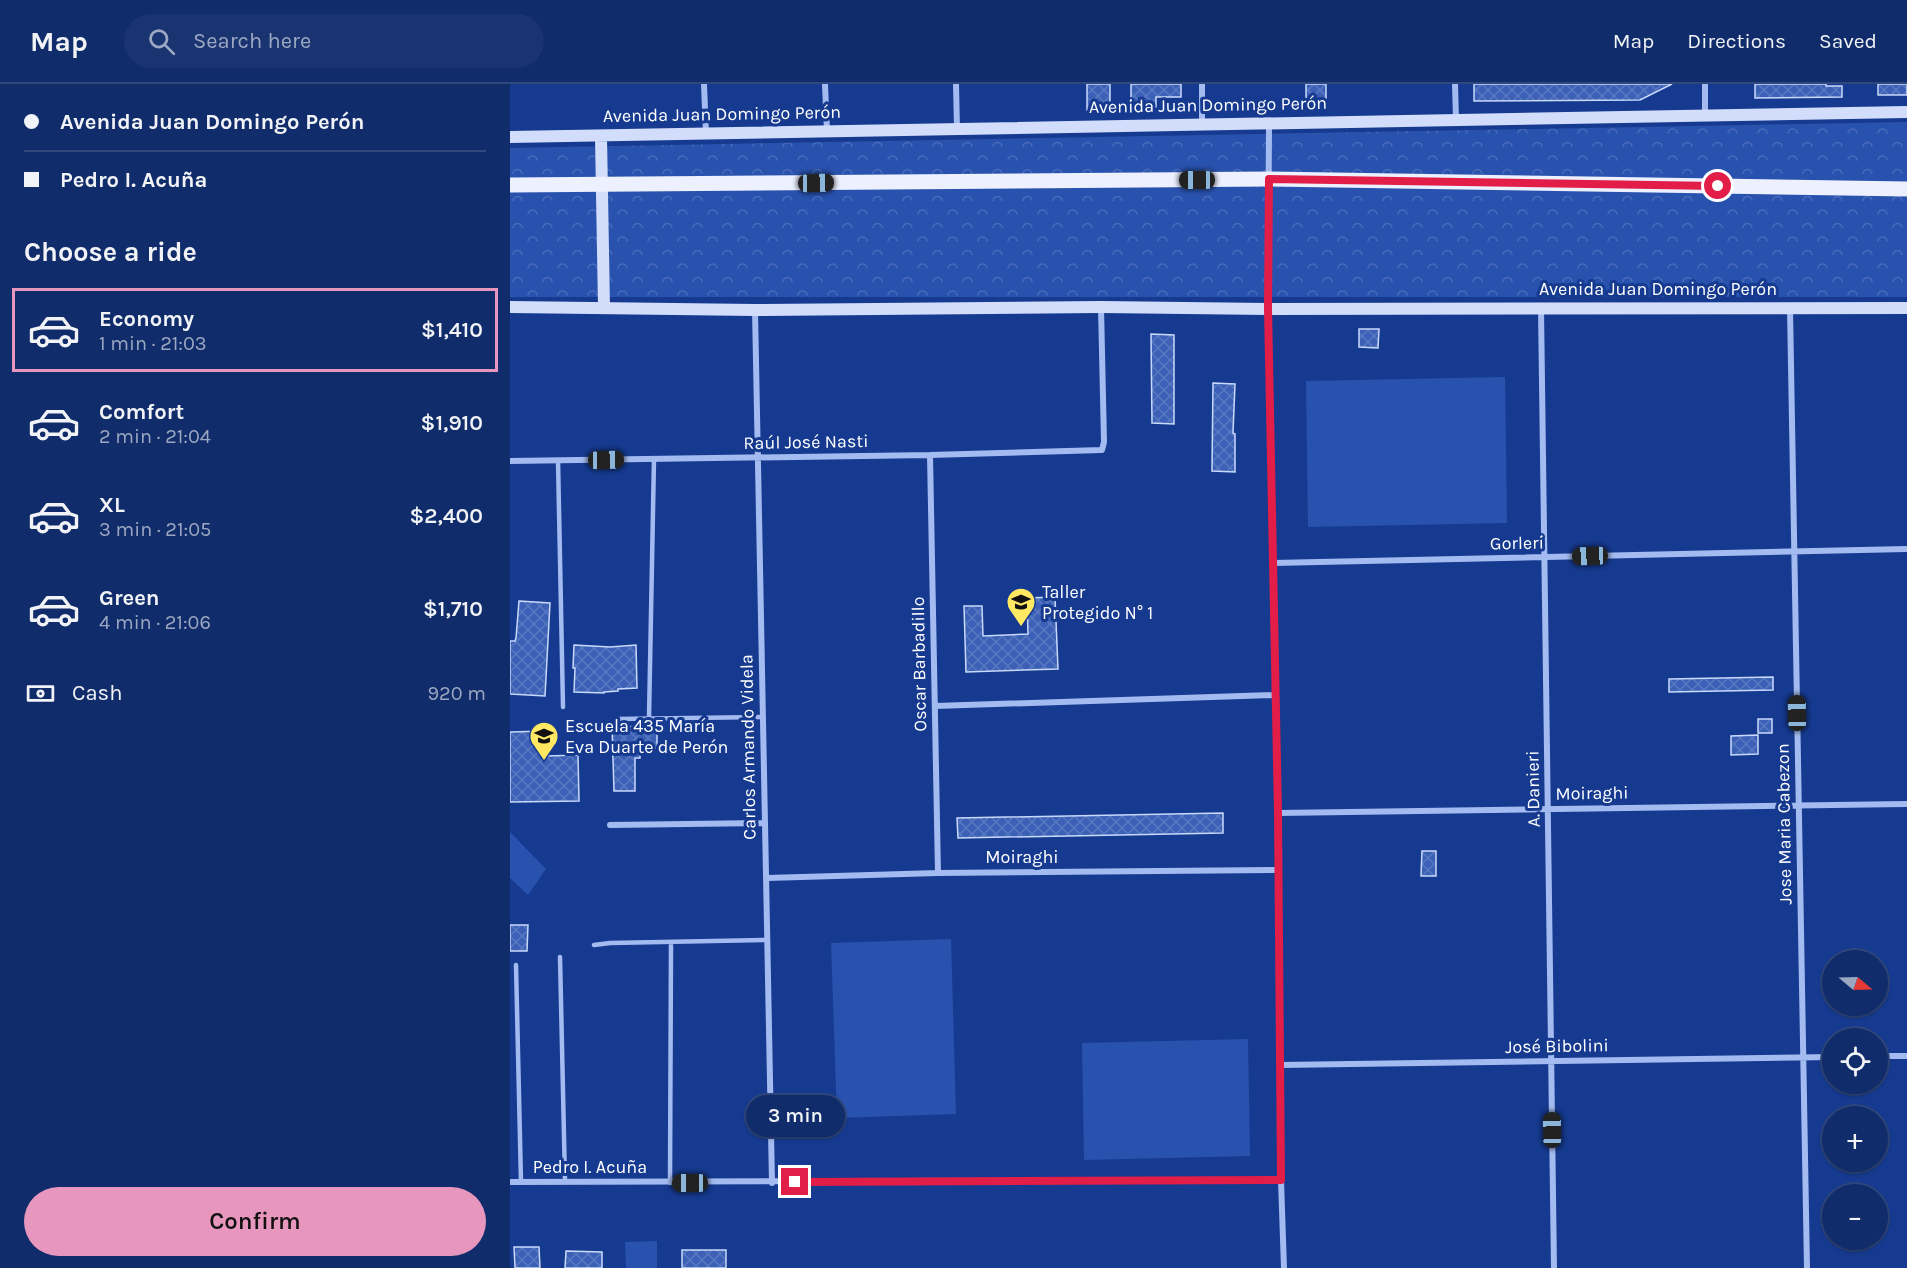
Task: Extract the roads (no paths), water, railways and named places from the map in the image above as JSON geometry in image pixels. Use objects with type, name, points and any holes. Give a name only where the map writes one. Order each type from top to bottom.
[{"type":"main road","name":"Avenida Juan Domingo Perón","points":[[510,137],[1907,112]]},
{"type":"main road","points":[[601,136],[604,308]]},
{"type":"main road","points":[[510,185],[1269,179],[1907,189]]},
{"type":"main road","name":"Avenida Juan Domingo Perón","points":[[510,307],[755,310],[1101,307],[1907,308]]},
{"type":"street","points":[[704,84],[706,134]]},
{"type":"street","points":[[825,84],[827,132]]},
{"type":"street","points":[[956,84],[957,129]]},
{"type":"street","points":[[1202,84],[1202,125]]},
{"type":"street","points":[[1455,84],[1456,120]]},
{"type":"street","points":[[1705,84],[1705,116]]},
{"type":"street","points":[[1269,124],[1268,309],[1284,1268]]},
{"type":"street","name":"Raúl José Nasti","points":[[510,461],[930,455],[1102,450],[1104,442],[1101,307]]},
{"type":"street","name":"Jose Maria Cabezon","points":[[1790,308],[1807,1268]]},
{"type":"street","name":"A. Danieri","points":[[1541,309],[1554,1268]]},
{"type":"street","name":"Carlos Armando Videla","points":[[755,310],[772,1183]]},
{"type":"street","name":"Oscar Barbadillo","points":[[930,455],[938,873]]},
{"type":"street","name":"Gorleri","points":[[1272,563],[1907,549]]},
{"type":"street","points":[[935,706],[1275,695]]},
{"type":"street","name":"Moiraghi","points":[[1278,813],[1907,804]]},
{"type":"street","points":[[610,825],[764,823]]},
{"type":"street","name":"Moiraghi","points":[[767,878],[938,873],[1278,870]]},
{"type":"street","points":[[1888,1056],[1907,1056]]},
{"type":"street","name":"José Bibolini","points":[[1281,1065],[1822,1057]]},
{"type":"street","name":"Pedro I. Acuña","points":[[510,1182],[1281,1180]]},
{"type":"lane","points":[[649,718],[654,459]]},
{"type":"lane","points":[[558,460],[563,707]]},
{"type":"lane","points":[[616,718],[763,717]]},
{"type":"lane","points":[[594,945],[767,940]]},
{"type":"lane","points":[[670,1183],[671,943]]},
{"type":"lane","points":[[560,957],[565,1182]]},
{"type":"lane","points":[[516,965],[522,1182]]},
{"type":"place","name":"Taller Protegido N° 1","points":[[1021,628]]},
{"type":"place","name":"Escuela 435 María Eva Duarte de Perón","points":[[544,762]]}]
